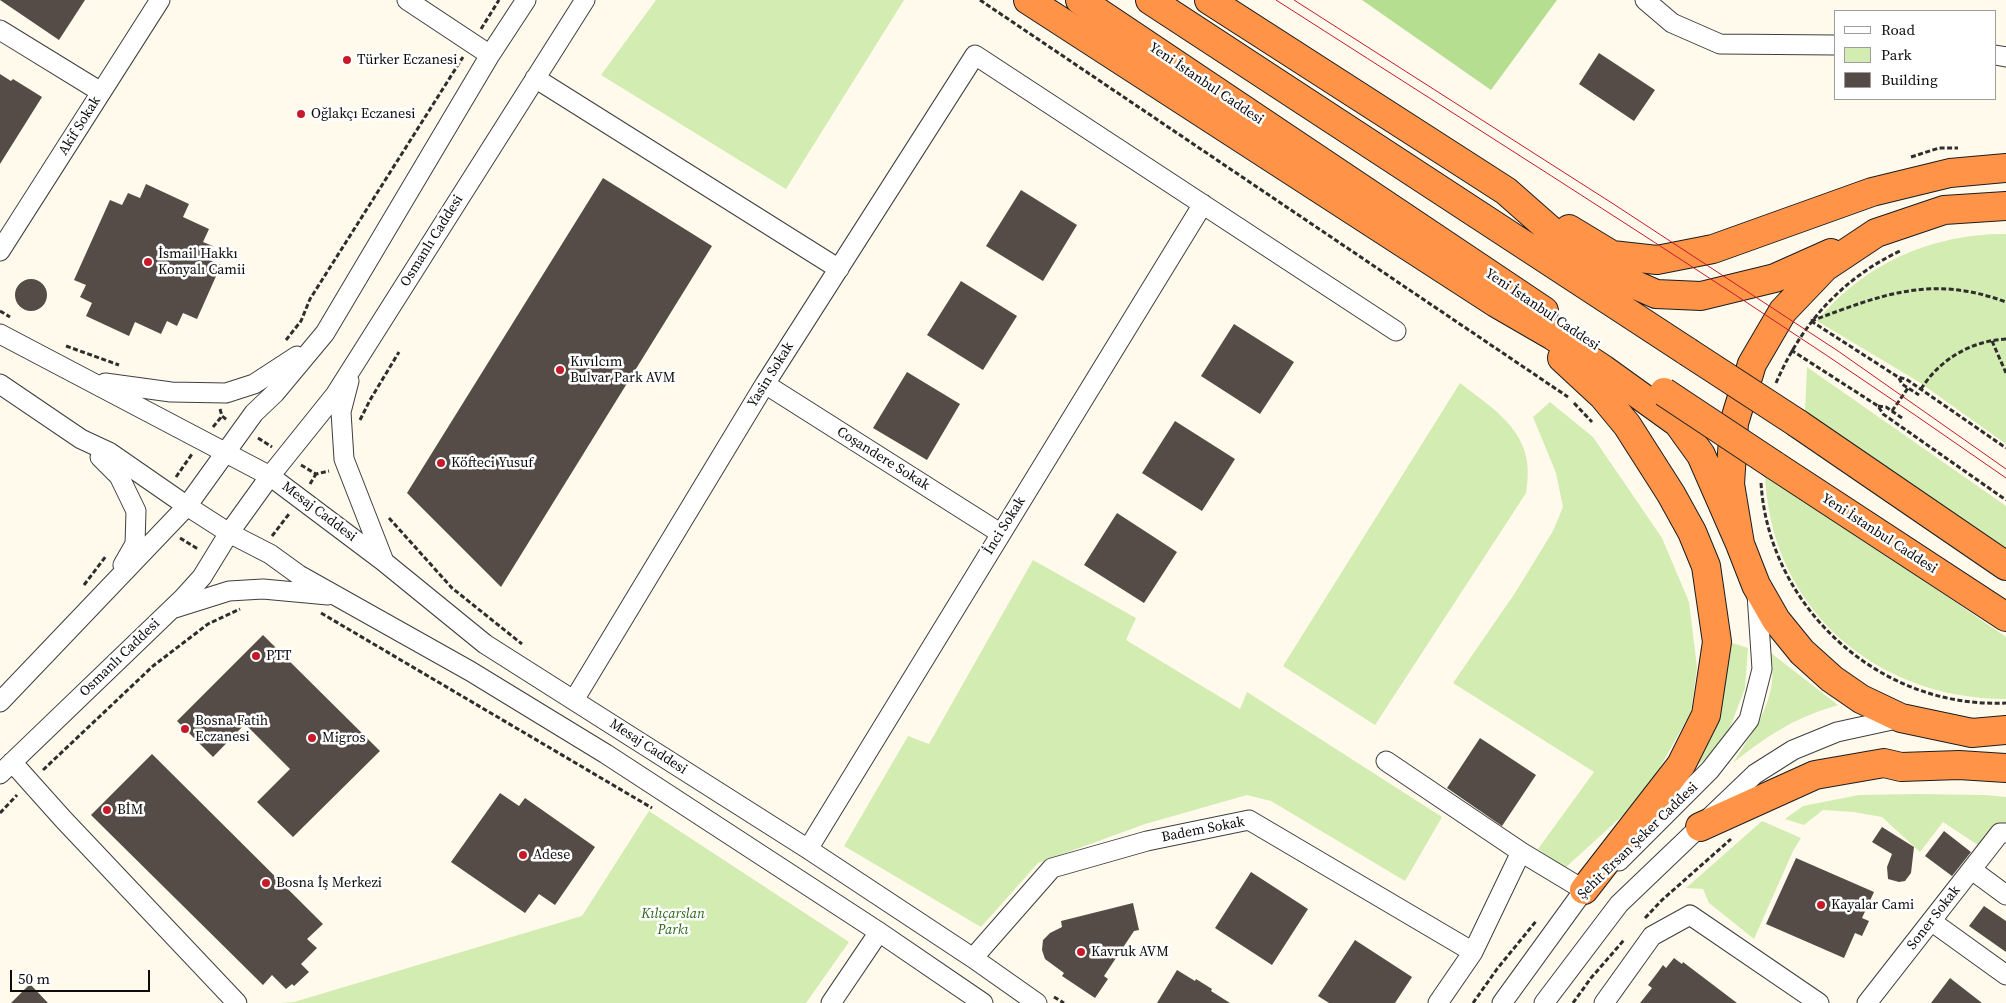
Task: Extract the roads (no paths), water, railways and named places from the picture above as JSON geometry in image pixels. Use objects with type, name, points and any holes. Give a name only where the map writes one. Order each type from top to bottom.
[{"type":"highway","points":[[1028,0],[1496,303],[1554,336],[1678,423],[1701,455],[1756,585],[1776,620],[1802,652],[1832,679],[1861,699],[1901,718],[1972,733],[2006,730]]},
{"type":"highway","name":"Yeni İstanbul Caddesi","points":[[1080,0],[1664,392],[2006,617]]},
{"type":"highway","points":[[1150,0],[1797,423],[2006,566]]},
{"type":"highway","points":[[1209,0],[1506,191],[1612,255],[1657,260],[1713,249],[1872,192],[1950,173],[2006,168]]},
{"type":"highway","points":[[1506,191],[1590,265],[1656,294],[1701,296],[1775,278],[1876,233],[1944,210],[2006,206]]},
{"type":"highway","points":[[1740,544],[1730,484],[1732,449],[1734,423],[1752,364],[1783,311],[1825,267],[1876,233]]},
{"type":"highway","points":[[1496,303],[1604,396],[1672,494],[1692,532],[1706,566],[1717,642],[1706,714],[1681,766],[1584,890]]},
{"type":"highway","points":[[1700,827],[1815,775],[1884,764],[1900,767],[1959,765],[2006,768]]},
{"type":"street","name":"Akif Sokak","points":[[0,251],[160,0]]},
{"type":"street","points":[[406,0],[490,55]]},
{"type":"street","points":[[0,702],[187,506],[254,413],[275,393],[326,333],[490,55],[526,0]]},
{"type":"street","name":"Osmanlı Caddesi","points":[[6,768],[172,609],[202,577],[229,533],[270,476],[335,395],[585,0]]},
{"type":"street","points":[[1645,0],[1672,23],[1720,44],[1834,45]]},
{"type":"street","points":[[0,30],[101,92]]},
{"type":"street","name":"Yasin Sokak","points":[[574,700],[765,384],[975,55],[1203,204]]},
{"type":"street","points":[[535,78],[839,269]]},
{"type":"street","points":[[1203,204],[1396,331]]},
{"type":"street","name":"İnci Sokak","points":[[808,849],[1203,204]]},
{"type":"street","points":[[90,381],[171,392],[226,393],[254,384],[279,369],[326,333]]},
{"type":"street","points":[[0,334],[226,451]]},
{"type":"street","points":[[353,365],[341,412],[344,459],[384,561]]},
{"type":"street","points":[[0,384],[81,439],[109,452],[187,506]]},
{"type":"street","name":"Coşandere Sokak","points":[[765,384],[1000,533]]},
{"type":"street","points":[[81,439],[119,476],[136,510],[134,544],[113,585]]},
{"type":"street","name":"Mesaj Caddesi","points":[[226,451],[270,476],[300,497],[384,561],[484,644],[808,849],[973,958],[1037,1003]]},
{"type":"street","name":"Mesaj Caddesi","points":[[187,506],[334,595],[470,671],[606,754],[879,932],[983,1003]]},
{"type":"street","name":"Şehit Ersan Şeker Caddesi","points":[[1502,1003],[1584,890],[1627,854],[1710,770],[1749,720],[1762,669],[1756,585]]},
{"type":"street","points":[[172,609],[229,591],[262,589],[334,595]]},
{"type":"street","points":[[1544,1003],[1618,904],[1755,774],[1792,750],[1837,732],[1901,718]]},
{"type":"street","points":[[1386,760],[1521,852],[1584,890]]},
{"type":"street","points":[[6,768],[30,782],[62,819],[237,1003]]},
{"type":"street","name":"Badem Sokak","points":[[973,958],[1052,868],[1147,841],[1249,820],[1473,952]]},
{"type":"street","name":"Soner Sokak","points":[[1867,1003],[2003,833]]},
{"type":"street","points":[[1438,1003],[1473,952],[1521,852]]},
{"type":"street","points":[[1972,870],[2006,895]]},
{"type":"street","points":[[1604,1003],[1652,936],[1690,915],[1819,1003]]},
{"type":"street","points":[[1931,921],[2006,975]]},
{"type":"street","points":[[831,1003],[879,932]]},
{"type":"tram line","points":[[1276,0],[1735,295],[2006,478]]},
{"type":"tram line","points":[[1294,0],[1615,205],[1838,351],[2006,469]]},
{"type":"place","name":"Türker Eczanesi","points":[[347,60]]},
{"type":"place","name":"Oğlakçı Eczanesi","points":[[301,114]]},
{"type":"place","name":"İsmail Hakkı Konyalı Camii","points":[[148,262]]},
{"type":"place","name":"Kıvılcım Bulvar Park AVM","points":[[560,370]]},
{"type":"place","name":"Köfteci Yusuf","points":[[441,463]]},
{"type":"place","name":"PTT","points":[[256,656]]},
{"type":"place","name":"Bosna Fatih Eczanesi","points":[[185,729]]},
{"type":"place","name":"Migros","points":[[312,738]]},
{"type":"place","name":"BİM","points":[[107,810]]},
{"type":"place","name":"Adese","points":[[523,855]]},
{"type":"place","name":"Bosna İş Merkezi","points":[[266,883]]},
{"type":"place","name":"Kayalar Cami","points":[[1821,905]]},
{"type":"place","name":"Kavruk AVM","points":[[1081,952]]},
{"type":"park label","name":"Kılıçarslan Parkı","points":[[673,922]]}]
